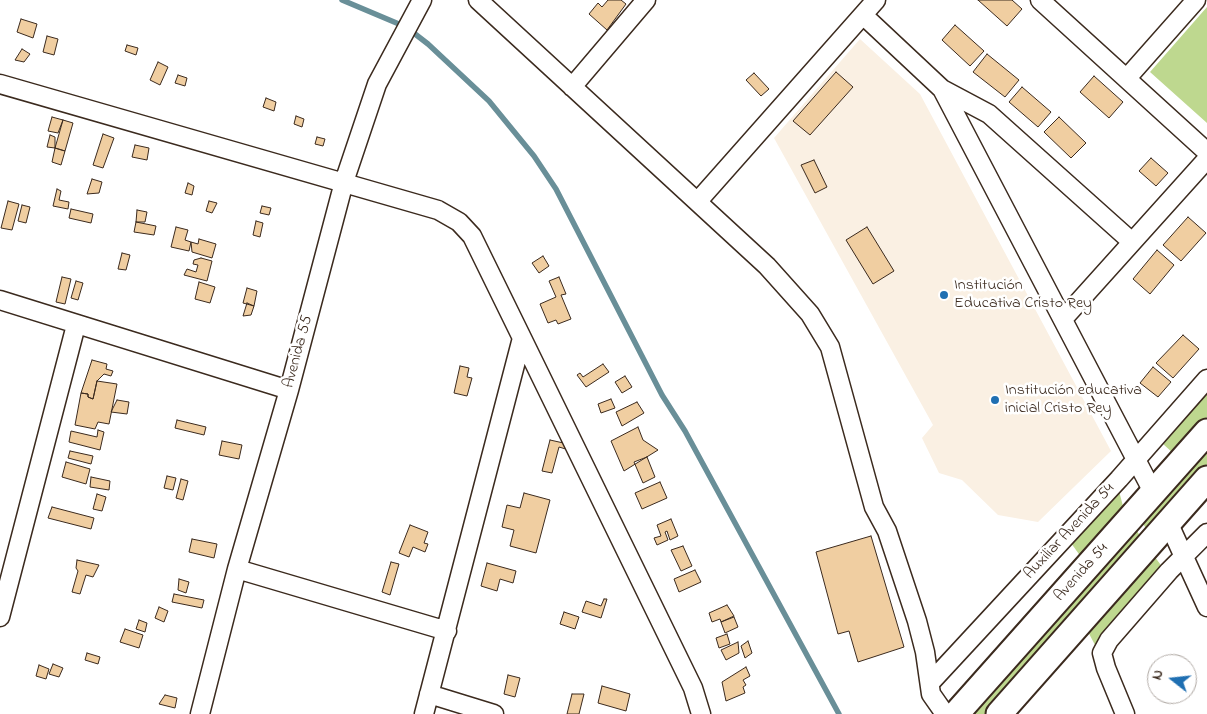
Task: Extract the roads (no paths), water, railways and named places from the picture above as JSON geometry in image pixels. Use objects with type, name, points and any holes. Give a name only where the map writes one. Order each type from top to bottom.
[{"type":"main road","name":"Avenida 54","points":[[956,714],[1207,432]]},
{"type":"main road","name":"Avenida 54","points":[[998,714],[1207,479]]},
{"type":"street","name":"Avenida 55","points":[[200,714],[237,569],[289,390],[344,182],[377,84],[422,0]]},
{"type":"street","points":[[478,0],[767,266],[810,314],[830,347],[869,491],[874,506],[887,531],[916,621],[931,694],[945,714]]},
{"type":"street","points":[[572,87],[646,0]]},
{"type":"street","points":[[698,201],[876,0]]},
{"type":"street","points":[[1127,78],[1196,0]]},
{"type":"street","points":[[1042,1],[1207,152]]},
{"type":"street","points":[[863,15],[942,89],[989,114],[1132,242]]},
{"type":"street","points":[[0,84],[438,210],[460,222],[472,236],[522,338],[693,688],[701,714]]},
{"type":"street","points":[[942,89],[1064,318],[1153,492]]},
{"type":"street","points":[[1064,318],[1207,159]]},
{"type":"street","points":[[0,300],[289,390]]},
{"type":"street","points":[[0,617],[5,575],[76,325]]},
{"type":"street","points":[[424,714],[522,338]]},
{"type":"street","name":"Auxiliar Avenida 54","points":[[930,683],[1119,479],[1207,379]]},
{"type":"street","points":[[1168,522],[1207,607]]},
{"type":"street","points":[[1125,714],[1106,668],[1102,653],[1110,640],[1151,592],[1207,533]]},
{"type":"street","points":[[237,569],[447,631]]},
{"type":"street","points":[[429,694],[494,714]]},
{"type":"waterway","points":[[342,0],[406,27],[428,44],[489,101],[534,156],[556,189],[662,395],[685,431],[839,714]]},
{"type":"place","name":"Institución Educativa Cristo Rey","points":[[944,295]]},
{"type":"place","name":"Institución educativa inicial Cristo Rey","points":[[995,400]]}]
